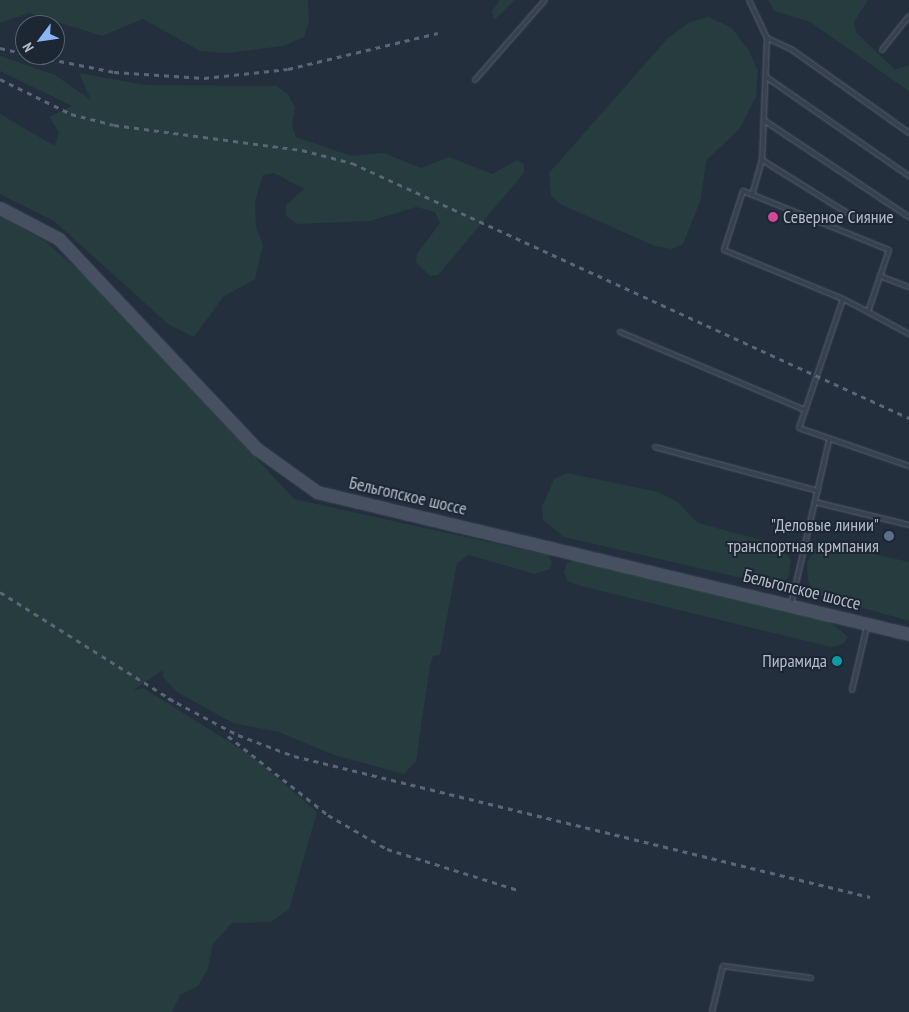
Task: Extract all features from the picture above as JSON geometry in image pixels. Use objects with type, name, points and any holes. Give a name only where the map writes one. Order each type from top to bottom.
[{"type":"street","name":"Бельгопское шоссе","points":[[0,208],[59,239],[257,450],[317,492],[909,634]]},
{"type":"lane","points":[[475,80],[546,0]]},
{"type":"lane","points":[[748,0],[767,38],[762,160],[752,195]]},
{"type":"lane","points":[[882,50],[909,16]]},
{"type":"lane","points":[[767,38],[791,49],[909,133]]},
{"type":"lane","points":[[766,78],[909,176]]},
{"type":"lane","points":[[764,121],[909,217]]},
{"type":"lane","points":[[762,160],[860,222]]},
{"type":"lane","points":[[868,312],[889,250],[743,191],[724,250],[843,299],[909,334]]},
{"type":"lane","points":[[880,276],[909,287]]},
{"type":"lane","points":[[843,299],[799,428],[830,441],[909,466]]},
{"type":"lane","points":[[620,332],[805,410]]},
{"type":"lane","points":[[791,605],[830,441]]},
{"type":"lane","points":[[654,447],[818,491]]},
{"type":"lane","points":[[815,502],[909,524]]},
{"type":"lane","points":[[852,690],[868,624]]},
{"type":"lane","points":[[712,1012],[723,966],[811,978]]},
{"type":"green space","points":[[0,0],[308,0],[309,21],[304,37],[284,46],[226,53],[200,51],[143,19],[102,36],[65,24],[65,15],[35,15],[29,13],[15,15],[15,18],[0,23]]},
{"type":"green space","points":[[500,0],[515,0],[494,20],[492,11]]},
{"type":"green space","points":[[768,0],[868,0],[854,22],[856,32],[895,70],[909,65],[909,91],[810,22],[775,11]]},
{"type":"green space","points":[[709,17],[732,28],[749,51],[758,71],[756,96],[740,128],[706,161],[701,199],[683,244],[672,249],[655,246],[560,204],[551,195],[549,173],[668,38],[690,22]]},
{"type":"green space","points":[[0,56],[15,61],[15,65],[26,65],[55,75],[91,100],[79,73],[145,85],[276,86],[288,94],[295,107],[292,126],[296,137],[351,156],[384,153],[421,168],[449,157],[492,174],[517,160],[524,164],[524,173],[438,275],[430,276],[416,262],[417,254],[440,223],[435,212],[416,207],[370,221],[297,224],[286,216],[286,205],[304,189],[274,173],[263,175],[255,201],[256,227],[263,245],[255,279],[223,297],[194,337],[168,324],[54,221],[0,194],[0,114],[55,146],[59,132],[49,117],[72,106],[0,71]]},
{"type":"green space","points":[[0,216],[45,241],[91,281],[294,499],[547,555],[552,562],[550,569],[535,574],[469,555],[457,563],[440,655],[433,656],[430,665],[416,761],[404,774],[334,755],[279,732],[233,723],[177,692],[163,677],[163,670],[132,691],[143,688],[252,756],[317,812],[289,909],[271,922],[232,923],[213,944],[208,969],[198,986],[180,995],[172,1012],[0,1012]]},
{"type":"green space","points":[[567,473],[658,492],[678,502],[698,523],[779,545],[791,560],[789,576],[782,584],[773,585],[564,537],[543,520],[542,507],[554,479]]},
{"type":"green space","points":[[826,543],[909,562],[909,621],[815,594],[808,580],[807,563],[815,549]]},
{"type":"green space","points":[[579,559],[828,620],[848,637],[843,644],[831,647],[581,586],[568,581],[564,573],[567,563]]},
{"type":"railway","points":[[65,62],[114,72],[204,78],[288,69],[438,33]]},
{"type":"railway","points":[[0,48],[15,52]]},
{"type":"railway","points":[[0,79],[71,114],[114,125],[302,150],[352,163],[909,418]]},
{"type":"railway","points":[[0,592],[174,701]]},
{"type":"railway","points":[[168,698],[238,735],[294,756],[870,897]]},
{"type":"railway","points":[[228,736],[328,815],[387,849],[518,890]]},
{"type":"place","name":"Северное Сияние","points":[[773,217]]},
{"type":"place","name":"\"Деловые линии\" транспортная крмпания","points":[[889,536]]},
{"type":"place","name":"Пирамида","points":[[837,661]]}]
